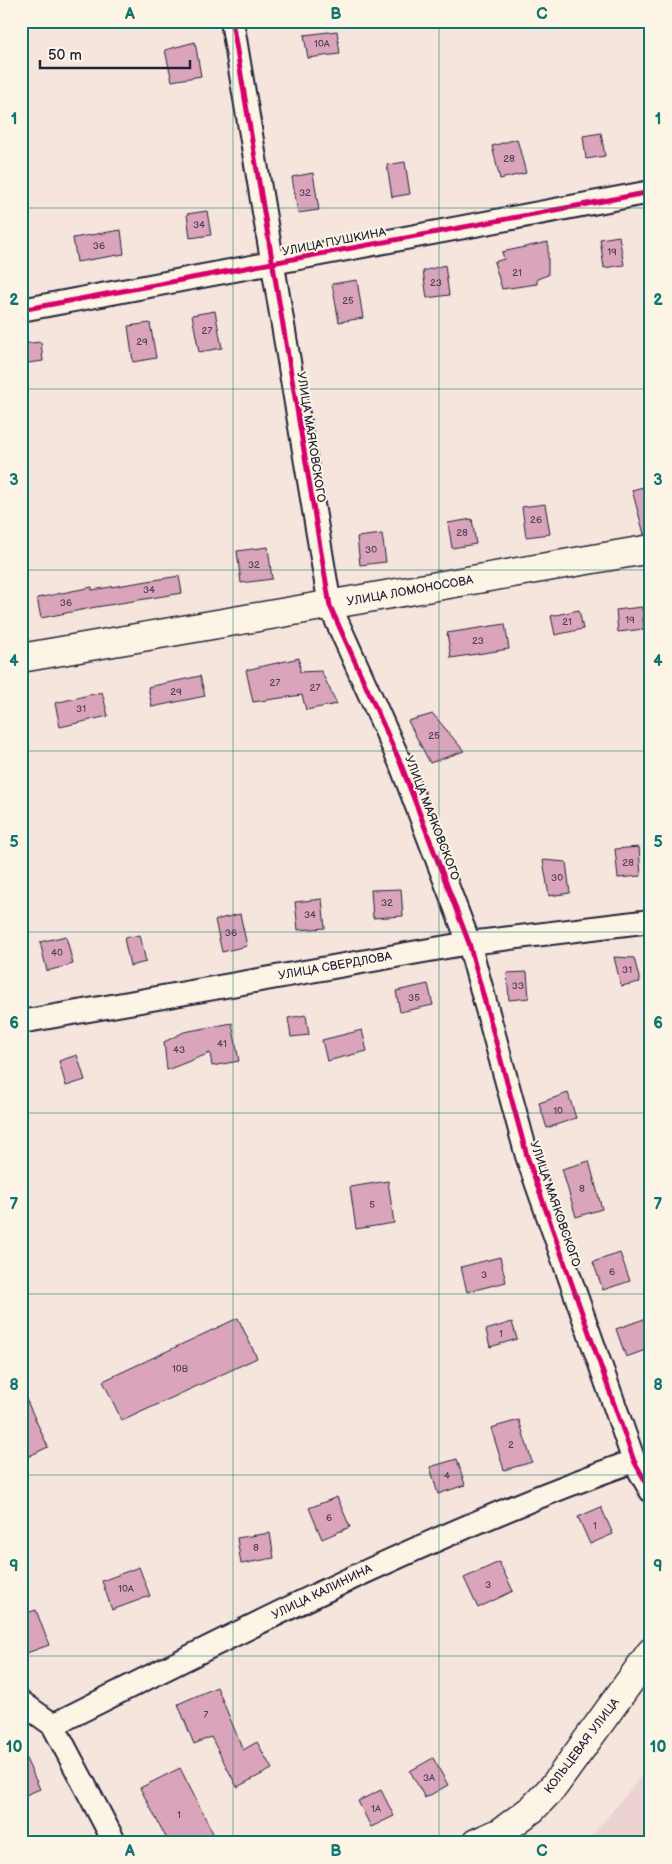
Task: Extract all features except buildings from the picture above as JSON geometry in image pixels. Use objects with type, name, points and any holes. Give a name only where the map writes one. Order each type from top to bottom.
[{"type":"street","name":"УЛИЦА МАЯКОВСКОГО","points":[[232,21],[330,606],[400,762],[469,942],[526,1156],[634,1461],[651,1491]]},
{"type":"street","name":"УЛИЦА ПУШКИНА","points":[[21,310],[651,192]]},
{"type":"street","name":"УЛИЦА ЛОМОНОСОВА","points":[[21,658],[651,549]]},
{"type":"street","name":"УЛИЦА СВЕРДЛОВА","points":[[21,1022],[469,942],[651,921]]},
{"type":"street","name":"УЛИЦА КАЛИНИНА","points":[[53,1725],[401,1554],[563,1486],[634,1461]]},
{"type":"street","name":"КОЛЬЦЕВАЯ УЛИЦА","points":[[476,1843],[501,1832],[532,1809],[554,1786],[651,1652]]},
{"type":"street","points":[[21,1702],[53,1725],[115,1843]]},
{"type":"shaded area","points":[[651,1765],[651,1843],[586,1843],[600,1826]]},
{"type":"cycle path","points":[[232,21],[330,606],[400,762],[469,943],[527,1156],[634,1461],[651,1491]]},
{"type":"cycle path","points":[[21,310],[651,192]]}]
